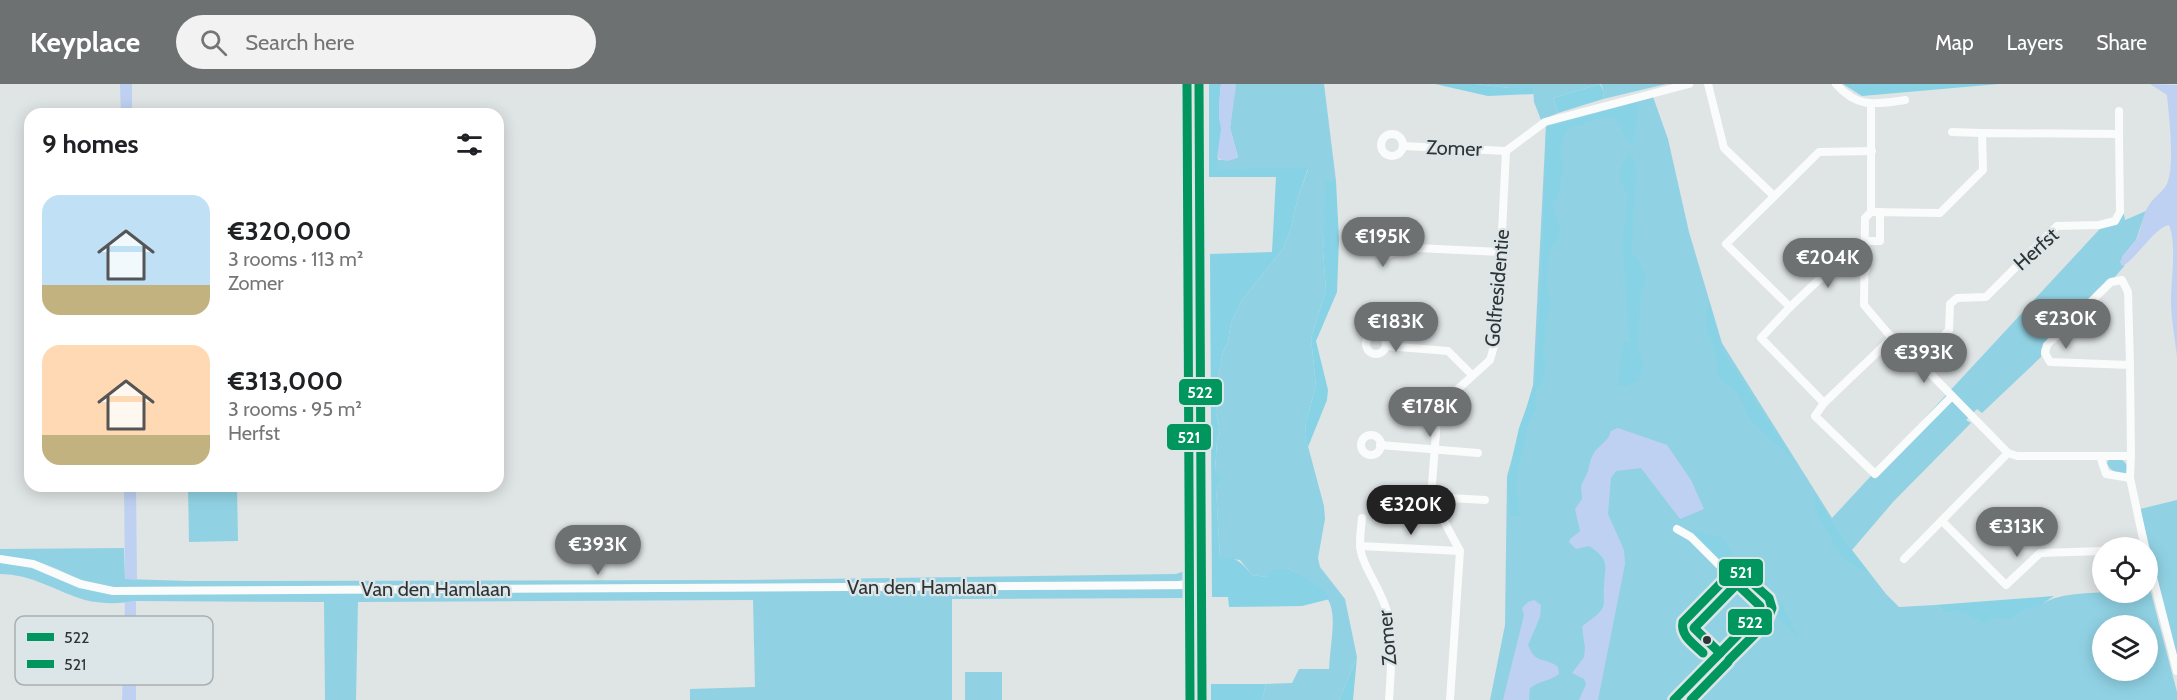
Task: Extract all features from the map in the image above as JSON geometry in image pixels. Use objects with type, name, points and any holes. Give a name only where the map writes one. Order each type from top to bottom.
[{"type":"street","points":[[1199,84],[1202,700]]},
{"type":"street","points":[[1506,151],[1545,122],[1689,84]]},
{"type":"street","points":[[1708,84],[1724,148],[1774,196]]},
{"type":"street","points":[[1836,84],[1841,90],[1871,105],[1905,100]]},
{"type":"street","points":[[1871,105],[1871,212],[1865,218],[1864,305],[1892,338],[1920,363],[2008,453],[2017,456],[2131,456]]},
{"type":"street","name":"Herfst","points":[[1920,363],[1949,330],[1950,304],[1957,298],[1986,297],[2056,226],[2099,225],[2115,221],[2120,212],[2119,111]]},
{"type":"street","points":[[1952,132],[2119,134]]},
{"type":"street","points":[[1871,212],[1940,213],[1983,170],[1982,133]]},
{"type":"street","name":"Zomer","points":[[1403,146],[1506,151]]},
{"type":"street","name":"Golfresidentie","points":[[1431,497],[1438,407],[1490,360],[1494,346],[1506,151]]},
{"type":"street","points":[[1790,307],[1726,244],[1819,152],[1872,151]]},
{"type":"street","points":[[1865,241],[1880,241],[1880,212]]},
{"type":"street","points":[[1396,247],[1501,252]]},
{"type":"street","points":[[1824,403],[1761,338],[1829,270],[1866,270]]},
{"type":"street","points":[[2130,365],[2050,363],[2045,353],[2047,345],[2111,282],[2122,280],[2128,292],[2130,365],[2131,456],[2130,478],[2143,537]]},
{"type":"street","points":[[1892,338],[1824,403],[1815,416],[1875,474],[1952,396]]},
{"type":"street","points":[[1386,346],[1448,351],[1472,375]]},
{"type":"street","points":[[1380,445],[1478,453]]},
{"type":"street","points":[[1905,559],[2008,453]]},
{"type":"street","points":[[2100,456],[2106,474],[2130,478]]},
{"type":"street","points":[[1431,497],[1485,500]]},
{"type":"street","points":[[1431,497],[1460,551],[1450,700]]},
{"type":"street","name":"Zomer","points":[[1362,518],[1360,546],[1362,555],[1383,598],[1388,616],[1392,657],[1389,700]]},
{"type":"street","points":[[1942,521],[2006,585],[2040,554],[2092,552]]},
{"type":"street","points":[[1674,700],[1757,615],[1760,606],[1691,537],[1677,528]]},
{"type":"street","points":[[1360,546],[1460,551]]},
{"type":"street","name":"Van den Hamlaan","points":[[0,559],[33,564],[80,584],[113,591],[1202,585]]},
{"type":"street","points":[[1720,653],[1694,628],[1737,584]]},
{"type":"street","points":[[2158,597],[2177,671]]},
{"type":"shaded area","points":[[120,84],[132,84],[132,108],[121,108]]},
{"type":"shaded area","points":[[1188,84],[1195,84],[1195,173],[1188,173]]},
{"type":"shaded area","points":[[1209,84],[1221,84],[1221,137],[1217,169],[1308,168],[1283,249],[1242,300],[1231,323],[1217,381],[1216,413],[1220,431],[1215,471],[1221,478],[1216,487],[1220,558],[1239,561],[1252,575],[1266,577],[1272,570],[1287,568],[1321,588],[1330,599],[1302,606],[1229,607],[1228,597],[1212,597],[1210,254],[1272,252],[1276,177],[1209,177]]},
{"type":"shaded area","points":[[1221,84],[1235,84],[1236,86],[1230,128],[1238,158],[1227,161],[1217,158],[1221,128],[1219,102]]},
{"type":"shaded area","points":[[1235,84],[1324,84],[1336,181],[1327,181],[1323,250],[1326,291],[1311,338],[1316,386],[1306,422],[1305,435],[1324,506],[1325,519],[1318,558],[1320,567],[1345,599],[1357,657],[1339,700],[1262,700],[1266,684],[1292,683],[1299,669],[1329,669],[1333,619],[1331,608],[1327,597],[1319,588],[1287,568],[1266,577],[1252,575],[1240,560],[1220,558],[1215,471],[1220,431],[1216,413],[1217,381],[1223,352],[1228,341],[1231,323],[1242,300],[1283,249],[1308,169],[1217,169],[1217,158],[1219,160],[1238,157],[1230,128]]},
{"type":"shaded area","points":[[1435,84],[1533,88],[1534,94],[1488,96]]},
{"type":"shaded area","points":[[1476,84],[1600,84],[1553,98],[1558,113],[1541,120],[1534,102],[1533,88]]},
{"type":"shaded area","points":[[1600,84],[1604,92],[1603,99],[1558,113],[1553,98]]},
{"type":"shaded area","points":[[1601,84],[1666,84],[1603,99],[1604,92]]},
{"type":"shaded area","points":[[1843,84],[1999,84],[1862,96]]},
{"type":"shaded area","points":[[2150,84],[2177,85],[2177,357],[2171,307],[2173,242],[2169,225],[2158,231],[2127,263],[2122,266],[2120,262],[2136,240],[2151,202],[2167,184],[2171,165],[2167,95]]},
{"type":"shaded area","points":[[1652,94],[1668,139],[1689,232],[1722,343],[1832,518],[2109,219],[2124,214],[2125,220],[2146,211],[2136,240],[2122,257],[2124,266],[2127,263],[2113,279],[2108,279],[2046,342],[2041,349],[2041,357],[1982,413],[1977,409],[1966,420],[1971,423],[1893,502],[1852,550],[1899,607],[1935,605],[1943,610],[2044,603],[2065,596],[2092,593],[2092,603],[2154,603],[2157,615],[2092,615],[2092,681],[2158,681],[2158,620],[2177,692],[2177,700],[1490,700],[1505,625],[1507,476],[1533,385],[1546,125]]},
{"type":"shaded area","points":[[1639,102],[1634,143],[1629,143],[1619,123],[1612,117],[1596,119],[1566,130],[1562,150],[1564,169],[1560,180],[1561,187],[1553,205],[1560,231],[1559,237],[1549,251],[1547,291],[1551,302],[1545,329],[1546,340],[1542,346],[1546,364],[1543,381],[1535,392],[1536,409],[1528,425],[1515,485],[1520,515],[1511,517],[1508,487],[1512,459],[1519,428],[1535,384],[1542,270],[1546,128]]},
{"type":"shaded area","points":[[1627,155],[1633,156],[1636,172],[1632,254],[1637,256],[1646,277],[1640,301],[1638,348],[1644,367],[1639,380],[1625,386],[1618,386],[1623,342],[1630,341],[1622,241],[1628,196],[1620,180],[1620,172]]},
{"type":"shaded area","points":[[1188,181],[1195,181],[1197,567],[1187,579],[1103,583],[110,587],[82,580],[33,561],[0,557],[0,549],[124,548],[125,579],[189,581],[737,580],[1176,574],[1188,566]]},
{"type":"shaded area","points":[[1326,181],[1336,181],[1339,240],[1337,292],[1316,341],[1328,390],[1327,400],[1308,447],[1305,435],[1306,422],[1316,386],[1311,338],[1326,291],[1323,250]]},
{"type":"shaded area","points":[[1709,302],[1722,350],[1791,457],[1752,422],[1737,392],[1723,382],[1716,373],[1717,359],[1708,335]]},
{"type":"shaded area","points":[[1618,428],[1667,445],[1691,480],[1704,509],[1680,519],[1641,468],[1616,471],[1611,478],[1608,514],[1624,550],[1625,564],[1598,700],[1579,700],[1586,684],[1584,679],[1572,673],[1584,657],[1582,627],[1603,607],[1605,565],[1601,556],[1589,546],[1576,549],[1569,542],[1580,531],[1575,509],[1582,499],[1581,486],[1591,459],[1611,431]]},
{"type":"shaded area","points":[[2109,459],[2121,459],[2125,462],[2128,469],[2127,474],[2113,471],[2107,463]]},
{"type":"shaded area","points":[[124,492],[136,492],[137,579],[125,579]]},
{"type":"shaded area","points":[[188,492],[237,492],[238,541],[189,542]]},
{"type":"shaded area","points":[[1814,494],[1869,573],[1844,558],[1824,527],[1815,506]]},
{"type":"shaded area","points":[[2177,500],[2177,657],[2158,581],[2158,537],[2147,537],[2140,509]]},
{"type":"shaded area","points":[[1687,531],[1722,537],[1739,565],[1760,579],[1764,588],[1782,604],[1798,637]]},
{"type":"shaded area","points":[[0,562],[29,566],[85,587],[118,594],[1185,589],[1195,597],[1197,604],[1198,700],[1189,700],[1188,606],[1182,598],[952,599],[952,700],[690,700],[690,689],[755,687],[753,600],[358,602],[356,700],[325,700],[324,602],[97,602],[85,600],[23,577],[0,574]]},
{"type":"shaded area","points":[[2054,596],[2038,607],[2028,608],[2009,619],[1995,618],[1984,623],[1959,611],[1946,612],[1935,605]]},
{"type":"shaded area","points":[[1534,600],[1541,605],[1540,617],[1528,645],[1534,656],[1558,667],[1559,674],[1530,688],[1529,700],[1503,700],[1524,615],[1522,608]]},
{"type":"shaded area","points":[[136,601],[136,616],[125,616],[125,602]]},
{"type":"shaded area","points":[[1357,657],[1353,700],[1339,700]]},
{"type":"shaded area","points":[[965,672],[1002,672],[1002,700],[965,700]]},
{"type":"shaded area","points":[[1211,684],[1266,684],[1262,700],[1211,700]]},
{"type":"shaded area","points":[[122,685],[136,685],[136,700],[122,700]]},
{"type":"transit line","name":"521","points":[[1187,84],[1190,700]]},
{"type":"transit line","name":"522","points":[[1199,84],[1202,700]]},
{"type":"transit line","name":"521","points":[[1703,653],[1686,636],[1683,622],[1729,575],[1740,572],[1769,598],[1772,608],[1766,623],[1729,660]]},
{"type":"transit line","name":"522","points":[[1737,584],[1760,606],[1757,615],[1720,653],[1694,628],[1737,584]]},
{"type":"transit line","name":"522","points":[[1674,700],[1720,653]]},
{"type":"transit line","name":"521","points":[[1691,700],[1728,662]]}]
